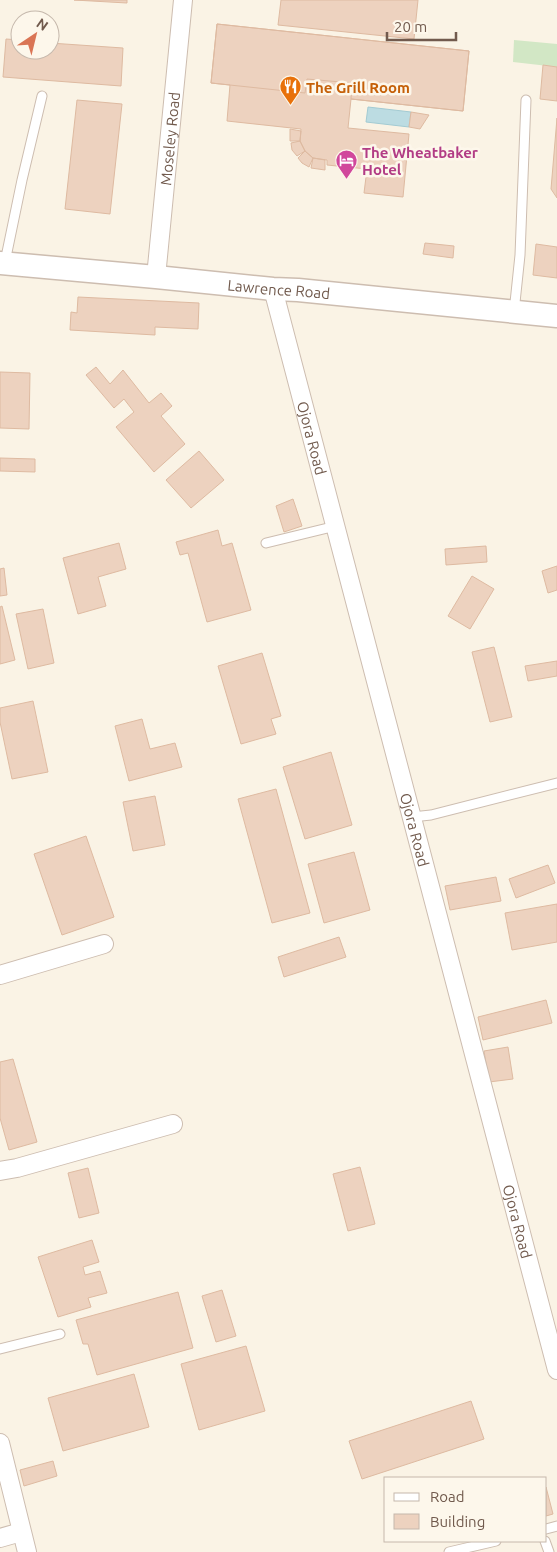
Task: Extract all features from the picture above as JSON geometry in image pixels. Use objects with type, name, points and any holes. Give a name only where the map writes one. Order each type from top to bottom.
[{"type":"street","name":"Moseley Road","points":[[156,277],[183,0]]},
{"type":"street","name":"Lawrence Road","points":[[2,263],[557,316]]},
{"type":"street","name":"Ojora Road","points":[[273,289],[557,1370]]},
{"type":"street","points":[[0,975],[104,944]]},
{"type":"street","points":[[0,1170],[17,1168],[173,1124]]},
{"type":"street","points":[[0,1443],[26,1552]]},
{"type":"street","points":[[0,1538],[22,1532]]},
{"type":"lane","points":[[2,263],[42,96]]},
{"type":"lane","points":[[514,312],[520,255],[526,100]]},
{"type":"lane","points":[[266,543],[336,526]]},
{"type":"lane","points":[[412,817],[431,815],[557,783]]},
{"type":"lane","points":[[0,1349],[60,1334]]},
{"type":"lane","points":[[449,1552],[492,1542]]},
{"type":"green space","points":[[514,40],[557,44],[557,67],[513,62]]},
{"type":"water","points":[[368,107],[411,112],[409,127],[366,122]]},
{"type":"building","points":[[74,0],[127,0],[127,3]]},
{"type":"building","points":[[281,0],[418,0],[414,39],[278,25]]},
{"type":"building","points":[[217,24],[469,51],[463,111],[351,99],[348,128],[409,134],[403,197],[364,193],[367,169],[327,165],[327,160],[313,158],[305,151],[300,141],[301,129],[227,121],[230,85],[211,83]]},
{"type":"building","points":[[217,24],[469,51],[463,111],[351,99],[352,83],[307,79],[305,93],[211,83]]},
{"type":"building","points":[[6,39],[10,39],[10,60],[60,60],[60,44],[123,48],[121,86],[3,77]]},
{"type":"building","points":[[543,65],[557,67],[557,101],[540,99]]},
{"type":"building","points":[[77,100],[122,104],[110,214],[65,209]]},
{"type":"building","points":[[411,112],[429,115],[420,129],[409,127]]},
{"type":"building","points":[[557,118],[557,198],[551,189]]},
{"type":"building","points":[[290,129],[301,131],[300,141],[290,141]]},
{"type":"building","points":[[300,141],[305,151],[297,156],[292,150],[291,143]]},
{"type":"building","points":[[305,151],[313,158],[309,167],[298,158]]},
{"type":"building","points":[[313,158],[325,160],[325,170],[311,168]]},
{"type":"building","points":[[425,243],[454,246],[453,258],[423,254]]},
{"type":"building","points":[[536,244],[557,247],[557,278],[533,275]]},
{"type":"building","points":[[78,297],[199,303],[198,329],[155,327],[155,335],[70,330],[71,312],[77,313]]},
{"type":"building","points":[[96,367],[110,384],[123,370],[149,403],[161,393],[172,406],[161,416],[185,444],[154,472],[116,427],[134,412],[124,399],[114,408],[86,375]]},
{"type":"building","points":[[0,372],[30,373],[29,429],[0,428]]},
{"type":"building","points":[[199,451],[224,480],[191,508],[166,480]]},
{"type":"building","points":[[0,458],[35,459],[35,472],[0,471]]},
{"type":"building","points":[[293,499],[302,526],[284,532],[276,506]]},
{"type":"building","points":[[218,530],[222,546],[232,543],[251,610],[207,622],[188,553],[180,555],[176,542]]},
{"type":"building","points":[[119,543],[126,569],[98,577],[106,606],[78,614],[63,558]]},
{"type":"building","points":[[486,546],[487,562],[446,565],[445,549]]},
{"type":"building","points":[[557,566],[557,590],[548,593],[542,571]]},
{"type":"building","points":[[4,568],[7,595],[0,596],[0,569]]},
{"type":"building","points":[[472,576],[494,589],[470,629],[448,616]]},
{"type":"building","points":[[2,606],[15,660],[0,664],[0,607]]},
{"type":"building","points":[[43,609],[54,663],[28,669],[16,614]]},
{"type":"building","points":[[494,647],[512,717],[490,722],[472,652]]},
{"type":"building","points":[[262,653],[281,716],[271,719],[276,734],[241,744],[218,666]]},
{"type":"building","points":[[557,661],[557,676],[528,681],[525,666]]},
{"type":"building","points":[[33,701],[48,772],[12,779],[0,722],[0,708]]},
{"type":"building","points":[[142,719],[150,749],[175,743],[182,767],[129,781],[115,726]]},
{"type":"building","points":[[331,752],[352,825],[305,839],[283,767]]},
{"type":"building","points":[[276,789],[310,913],[272,923],[238,799]]},
{"type":"building","points":[[155,796],[165,845],[133,851],[123,802]]},
{"type":"building","points":[[86,836],[114,917],[62,935],[34,854]]},
{"type":"building","points":[[354,852],[370,910],[324,923],[308,864]]},
{"type":"building","points":[[548,865],[555,883],[516,898],[509,879]]},
{"type":"building","points":[[496,877],[501,901],[450,910],[445,886]]},
{"type":"building","points":[[557,904],[557,942],[512,950],[505,913]]},
{"type":"building","points":[[339,937],[346,957],[284,977],[278,957]]},
{"type":"building","points":[[546,1000],[552,1023],[483,1040],[478,1017]]},
{"type":"building","points":[[508,1047],[513,1079],[489,1082],[484,1051]]},
{"type":"building","points":[[13,1059],[37,1142],[9,1150],[0,1118],[0,1062]]},
{"type":"building","points":[[360,1167],[375,1224],[348,1231],[333,1174]]},
{"type":"building","points":[[88,1168],[99,1213],[79,1218],[68,1173]]},
{"type":"building","points":[[92,1240],[99,1262],[83,1267],[85,1275],[100,1271],[107,1293],[88,1298],[91,1307],[58,1317],[38,1257]]},
{"type":"building","points":[[222,1290],[236,1336],[216,1342],[202,1296]]},
{"type":"building","points":[[178,1292],[193,1348],[97,1375],[88,1344],[83,1344],[76,1320]]},
{"type":"building","points":[[246,1346],[265,1411],[199,1430],[181,1364]]},
{"type":"building","points":[[134,1374],[149,1427],[63,1451],[48,1398]]},
{"type":"building","points":[[471,1401],[484,1439],[362,1479],[349,1441]]},
{"type":"building","points":[[53,1461],[57,1476],[24,1486],[20,1470]]},
{"type":"building","points":[[547,1491],[553,1514],[547,1516]]},
{"type":"place","name":"The Grill Room","points":[[290,106]]},
{"type":"place","name":"The Wheatbaker Hotel","points":[[346,180]]}]
